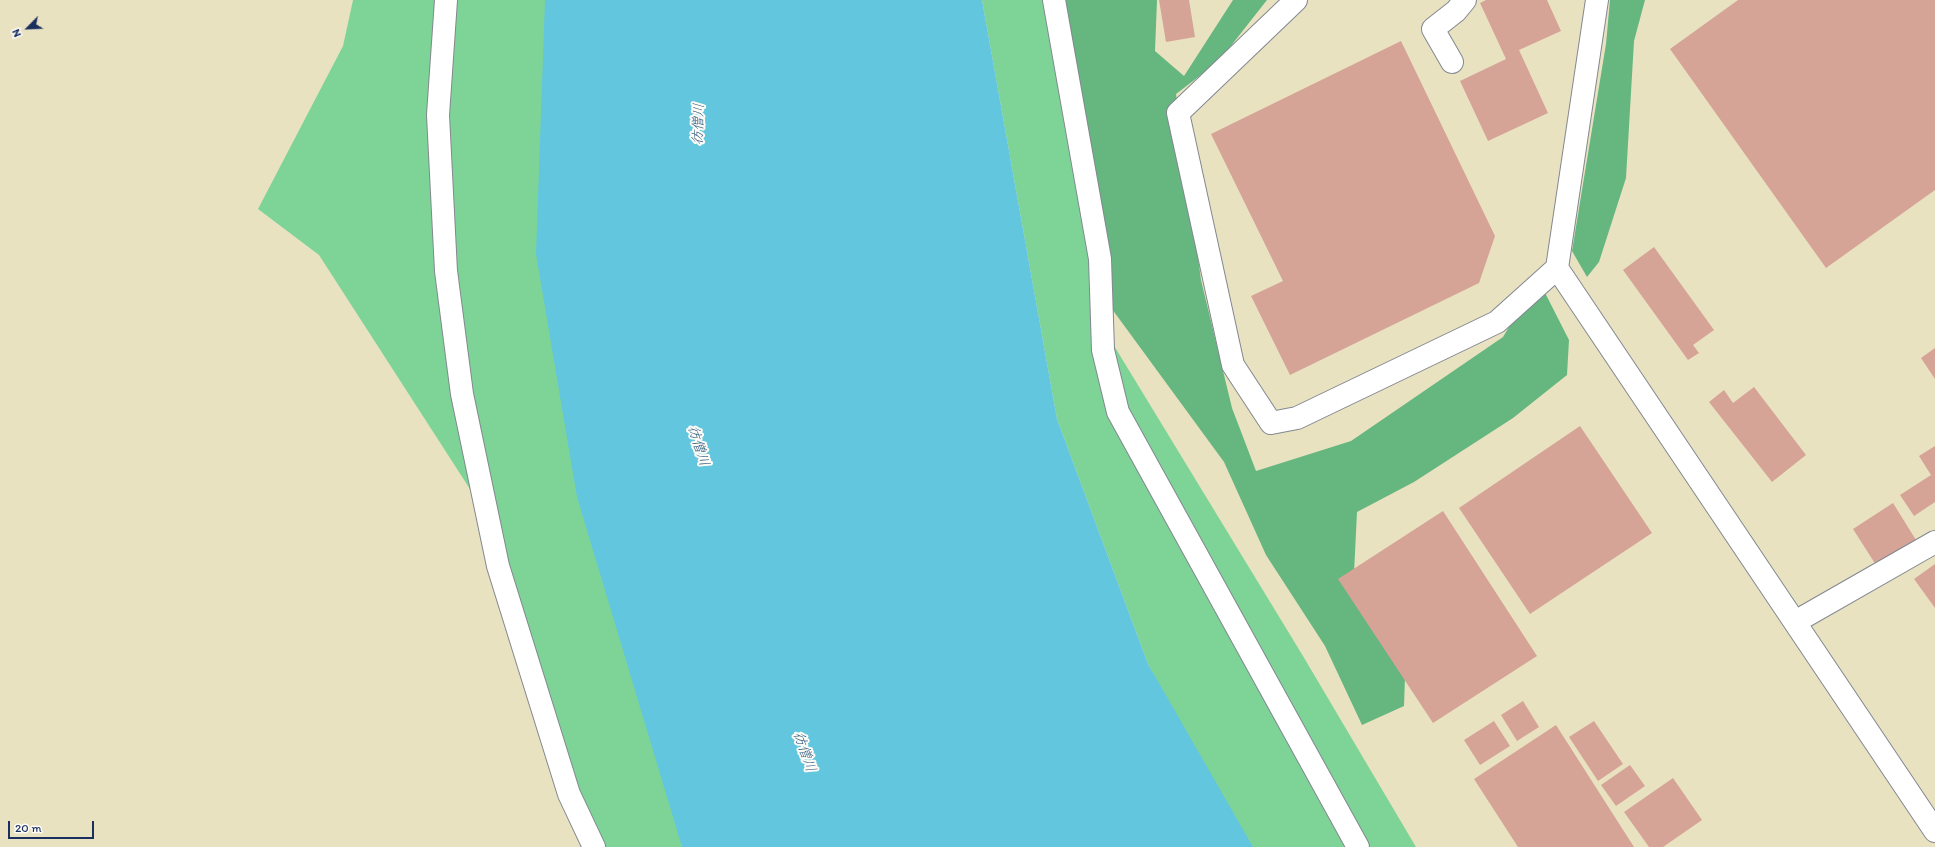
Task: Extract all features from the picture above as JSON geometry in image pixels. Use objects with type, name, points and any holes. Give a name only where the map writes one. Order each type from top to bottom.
[{"type":"street","points":[[446,0],[438,115],[446,271],[462,394],[498,566],[569,794],[594,847]]},
{"type":"street","points":[[1054,0],[1100,259],[1103,350],[1118,412],[1358,847]]},
{"type":"street","points":[[1296,0],[1178,113],[1233,365],[1271,423],[1297,418],[1497,322],[1557,268],[1597,0]]},
{"type":"street","points":[[1452,62],[1433,29],[1456,10],[1465,0]]},
{"type":"street","points":[[1557,268],[1935,831]]},
{"type":"street","points":[[1795,622],[1935,542]]},
{"type":"green space","points":[[353,0],[549,0],[682,847],[602,847],[533,675],[488,517],[319,255],[258,209],[343,46]]},
{"type":"green space","points":[[982,0],[1054,0],[1102,326],[1303,656],[1416,847],[1246,847],[1148,664],[1057,419]]},
{"type":"green space","points":[[1064,0],[1157,0],[1155,51],[1184,76],[1233,0],[1267,0],[1219,61],[1176,94],[1201,280],[1232,408],[1256,471],[1351,441],[1503,337],[1538,279],[1569,340],[1567,375],[1513,418],[1414,482],[1357,512],[1354,573],[1406,649],[1404,706],[1362,725],[1325,646],[1266,555],[1224,462],[1101,294]]},
{"type":"green space","points":[[1610,0],[1645,0],[1634,41],[1626,178],[1599,262],[1587,277],[1572,251],[1606,44]]},
{"type":"water","name":"彷僧川","points":[[545,0],[982,0],[1057,419],[1148,664],[1253,847],[682,847],[577,497],[536,254]]},
{"type":"building","points":[[1159,0],[1189,0],[1195,37],[1166,42]]},
{"type":"building","points":[[1486,0],[1547,0],[1561,31],[1519,50],[1548,113],[1488,141],[1460,81],[1506,59],[1480,3]]},
{"type":"building","points":[[1738,0],[1935,0],[1935,190],[1826,268],[1670,49]]},
{"type":"building","points":[[1401,41],[1495,236],[1479,283],[1290,375],[1251,296],[1283,281],[1211,134]]},
{"type":"building","points":[[1654,247],[1714,330],[1693,345],[1699,353],[1688,360],[1623,270]]},
{"type":"building","points":[[1935,348],[1935,379],[1921,358]]},
{"type":"building","points":[[1754,387],[1806,455],[1772,482],[1709,402],[1724,390],[1733,403]]},
{"type":"building","points":[[1580,426],[1652,533],[1530,614],[1459,508]]},
{"type":"building","points":[[1935,446],[1935,502],[1914,516],[1900,495],[1931,475],[1919,456]]},
{"type":"building","points":[[1893,503],[1916,540],[1876,565],[1853,529]]},
{"type":"building","points":[[1443,511],[1537,656],[1433,723],[1338,579]]},
{"type":"building","points":[[1935,564],[1935,608],[1914,579]]},
{"type":"building","points":[[1523,701],[1539,727],[1517,741],[1501,715]]},
{"type":"building","points":[[1494,721],[1510,746],[1480,765],[1464,740]]},
{"type":"building","points":[[1594,721],[1623,764],[1598,781],[1569,737]]},
{"type":"building","points":[[1556,725],[1634,847],[1518,847],[1474,779]]},
{"type":"building","points":[[1630,765],[1645,786],[1616,806],[1601,785]]},
{"type":"building","points":[[1673,778],[1702,820],[1663,847],[1649,847],[1624,812]]}]
